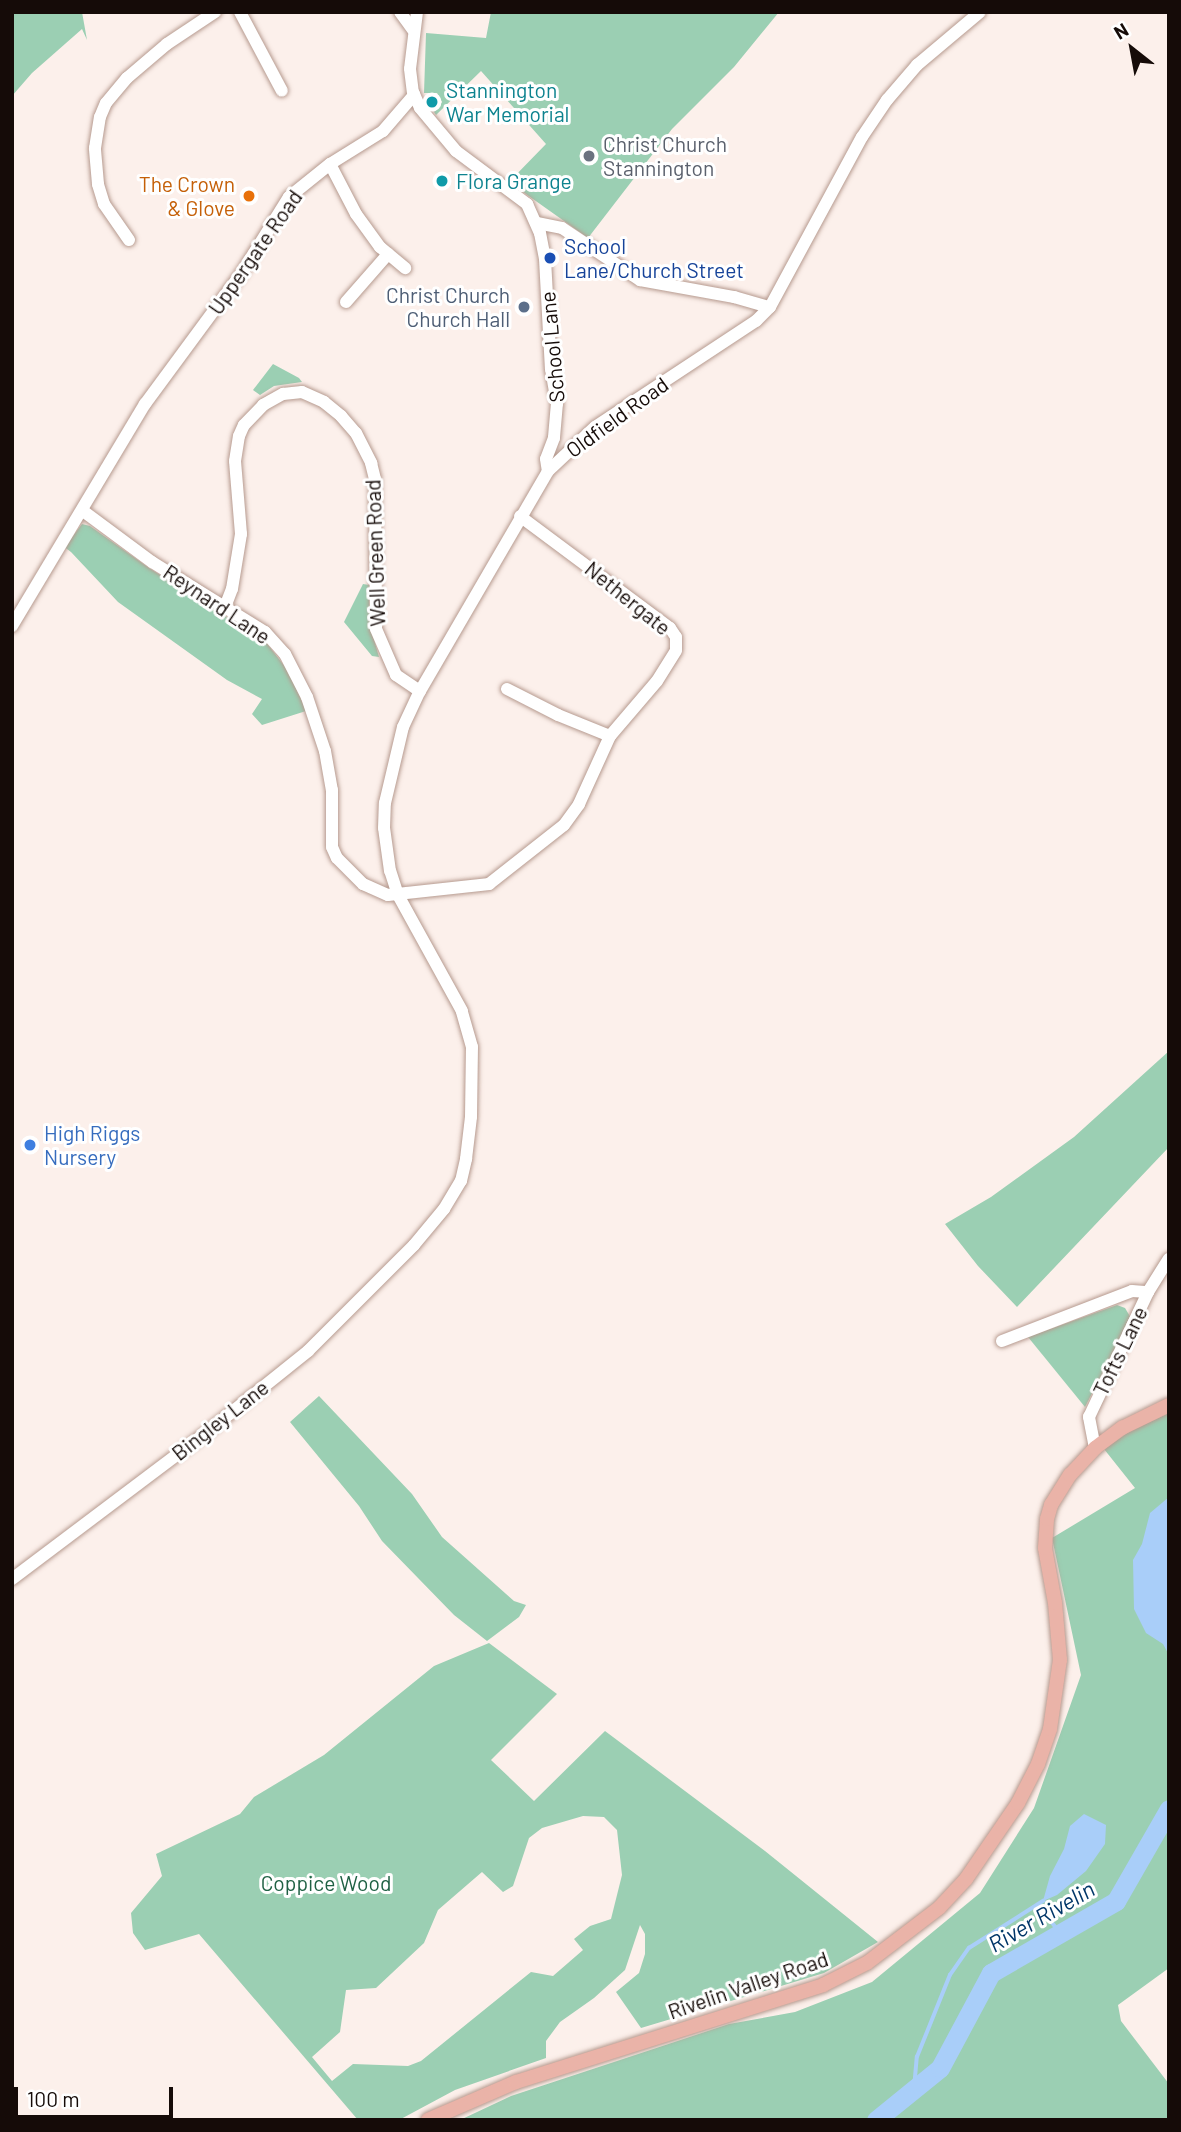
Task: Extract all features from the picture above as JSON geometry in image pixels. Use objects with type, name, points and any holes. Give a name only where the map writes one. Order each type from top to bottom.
[{"type":"main road","name":"Rivelin Valley Road","points":[[428,2120],[516,2082],[823,1985],[877,1956],[939,1908],[974,1869],[1018,1803],[1046,1741],[1059,1660],[1055,1603],[1045,1548],[1047,1519],[1070,1475],[1095,1448],[1122,1428],[1169,1405]]},
{"type":"street","points":[[129,240],[109,213],[97,184],[95,148],[100,117],[106,103],[127,78],[167,44],[215,12]]},
{"type":"street","points":[[240,12],[282,91]]},
{"type":"street","points":[[400,12],[413,30]]},
{"type":"street","points":[[417,12],[410,69],[414,95],[442,137],[470,163],[519,197],[537,223],[562,228],[640,280],[734,296],[770,307]]},
{"type":"street","name":"Oldfield Road","points":[[398,895],[386,852],[385,803],[395,751],[419,691],[548,471],[595,428],[756,321],[770,307],[862,137],[887,100],[917,65],[980,12]]},
{"type":"street","name":"Uppergate Road","points":[[12,626],[145,404],[241,274],[289,197],[330,164],[383,131],[414,95]]},
{"type":"street","points":[[330,164],[356,214],[388,254],[405,268]]},
{"type":"street","name":"School Lane","points":[[537,223],[545,259],[551,369],[557,403],[554,438],[546,459],[548,471]]},
{"type":"street","points":[[346,302],[388,254]]},
{"type":"street","name":"Well Green Road","points":[[225,607],[232,589],[241,534],[234,461],[239,436],[244,425],[263,404],[283,394],[302,392],[341,416],[356,433],[371,463],[375,479],[376,629],[396,675],[419,691]]},
{"type":"street","name":"Reynard Lane","points":[[83,511],[152,562],[265,632],[275,643],[290,662],[307,697],[330,770],[331,834],[337,858],[373,891],[398,895]]},
{"type":"street","name":"Nethergate","points":[[398,895],[472,888],[497,879],[571,816],[610,736],[671,662],[676,650],[676,636],[670,628],[520,516]]},
{"type":"street","points":[[507,689],[533,695],[610,736]]},
{"type":"street","name":"Bingley Lane","points":[[12,1579],[202,1436],[308,1351],[414,1245],[444,1209],[461,1181],[471,1116],[472,1047],[462,1011],[398,895]]},
{"type":"street","name":"Tofts Lane","points":[[1095,1448],[1089,1417],[1148,1292],[1169,1259]]},
{"type":"street","points":[[1002,1341],[1132,1291],[1148,1292]]},
{"type":"green space","points":[[12,12],[82,12],[87,40],[82,29],[32,73],[12,96]]},
{"type":"green space","points":[[491,12],[779,12],[734,67],[672,129],[588,238],[509,182],[546,144],[481,71],[436,115],[434,112],[442,102],[437,93],[424,93],[426,33],[486,38]]},
{"type":"green space","points":[[273,364],[302,382],[274,386],[260,395],[253,390]]},
{"type":"green space","points":[[82,524],[90,526],[149,568],[265,641],[289,672],[306,711],[262,725],[252,714],[262,699],[227,680],[118,602],[71,552],[59,543],[70,540]]},
{"type":"green space","points":[[363,584],[369,585],[370,626],[379,657],[372,656],[344,622]]},
{"type":"green space","points":[[1169,1051],[1169,1147],[1017,1307],[978,1266],[945,1224],[991,1197],[1074,1137]]},
{"type":"green space","points":[[1117,1305],[1125,1308],[1131,1318],[1085,1407],[1028,1337]]},
{"type":"green space","points":[[319,1396],[412,1494],[442,1537],[514,1601],[526,1605],[519,1617],[487,1641],[454,1615],[382,1541],[359,1506],[290,1422]]},
{"type":"green space","points":[[1169,1413],[1169,1968],[1118,2005],[1121,2021],[1169,2084],[1169,2120],[460,2120],[511,2096],[729,2024],[795,2012],[872,1982],[980,1893],[1034,1808],[1081,1675],[1052,1538],[1135,1488],[1104,1449],[1132,1430]]},
{"type":"green space","name":"Coppice Wood","points":[[489,1643],[557,1694],[491,1760],[534,1801],[605,1731],[765,1851],[878,1942],[824,1973],[641,2028],[616,1992],[639,1973],[645,1954],[645,1934],[640,1925],[625,1970],[594,1998],[560,2022],[546,2041],[546,2058],[455,2090],[399,2120],[358,2120],[199,1934],[145,1950],[133,1933],[131,1913],[162,1876],[156,1854],[240,1814],[254,1797],[324,1755],[434,1666]],"holes":[[[583,1816],[604,1817],[617,1830],[622,1875],[611,1919],[590,1926],[574,1939],[583,1950],[553,1976],[531,1972],[421,2061],[408,2066],[353,2064],[332,2081],[312,2057],[340,2032],[346,1990],[376,1988],[424,1943],[438,1910],[482,1872],[503,1892],[513,1886],[529,1838],[542,1828]]]},
{"type":"water","points":[[1169,1497],[1169,1655],[1163,1644],[1146,1633],[1134,1609],[1133,1560],[1142,1544],[1150,1513]]},
{"type":"water","points":[[1084,1814],[1106,1825],[1105,1844],[1086,1871],[1057,1895],[1043,1901],[1050,1876],[1064,1849],[1070,1826]]},
{"type":"waterway","name":"River Rivelin","points":[[876,2120],[940,2068],[991,1973],[1116,1901],[1169,1809]]},
{"type":"waterway","points":[[914,2089],[917,2057],[950,1975],[969,1948],[1043,1901]]},
{"type":"waterway","points":[[1038,1905],[1061,1933]]},
{"type":"place","name":"Stannington War Memorial","points":[[432,102]]},
{"type":"place","name":"Christ Church Stannington","points":[[589,156]]},
{"type":"place","name":"Flora Grange","points":[[442,181]]},
{"type":"place","name":"The Crown & Glove","points":[[249,196]]},
{"type":"place","name":"School Lane/Church Street","points":[[550,258]]},
{"type":"place","name":"Christ Church Church Hall","points":[[524,307]]},
{"type":"place","name":"High Riggs Nursery","points":[[30,1145]]}]
